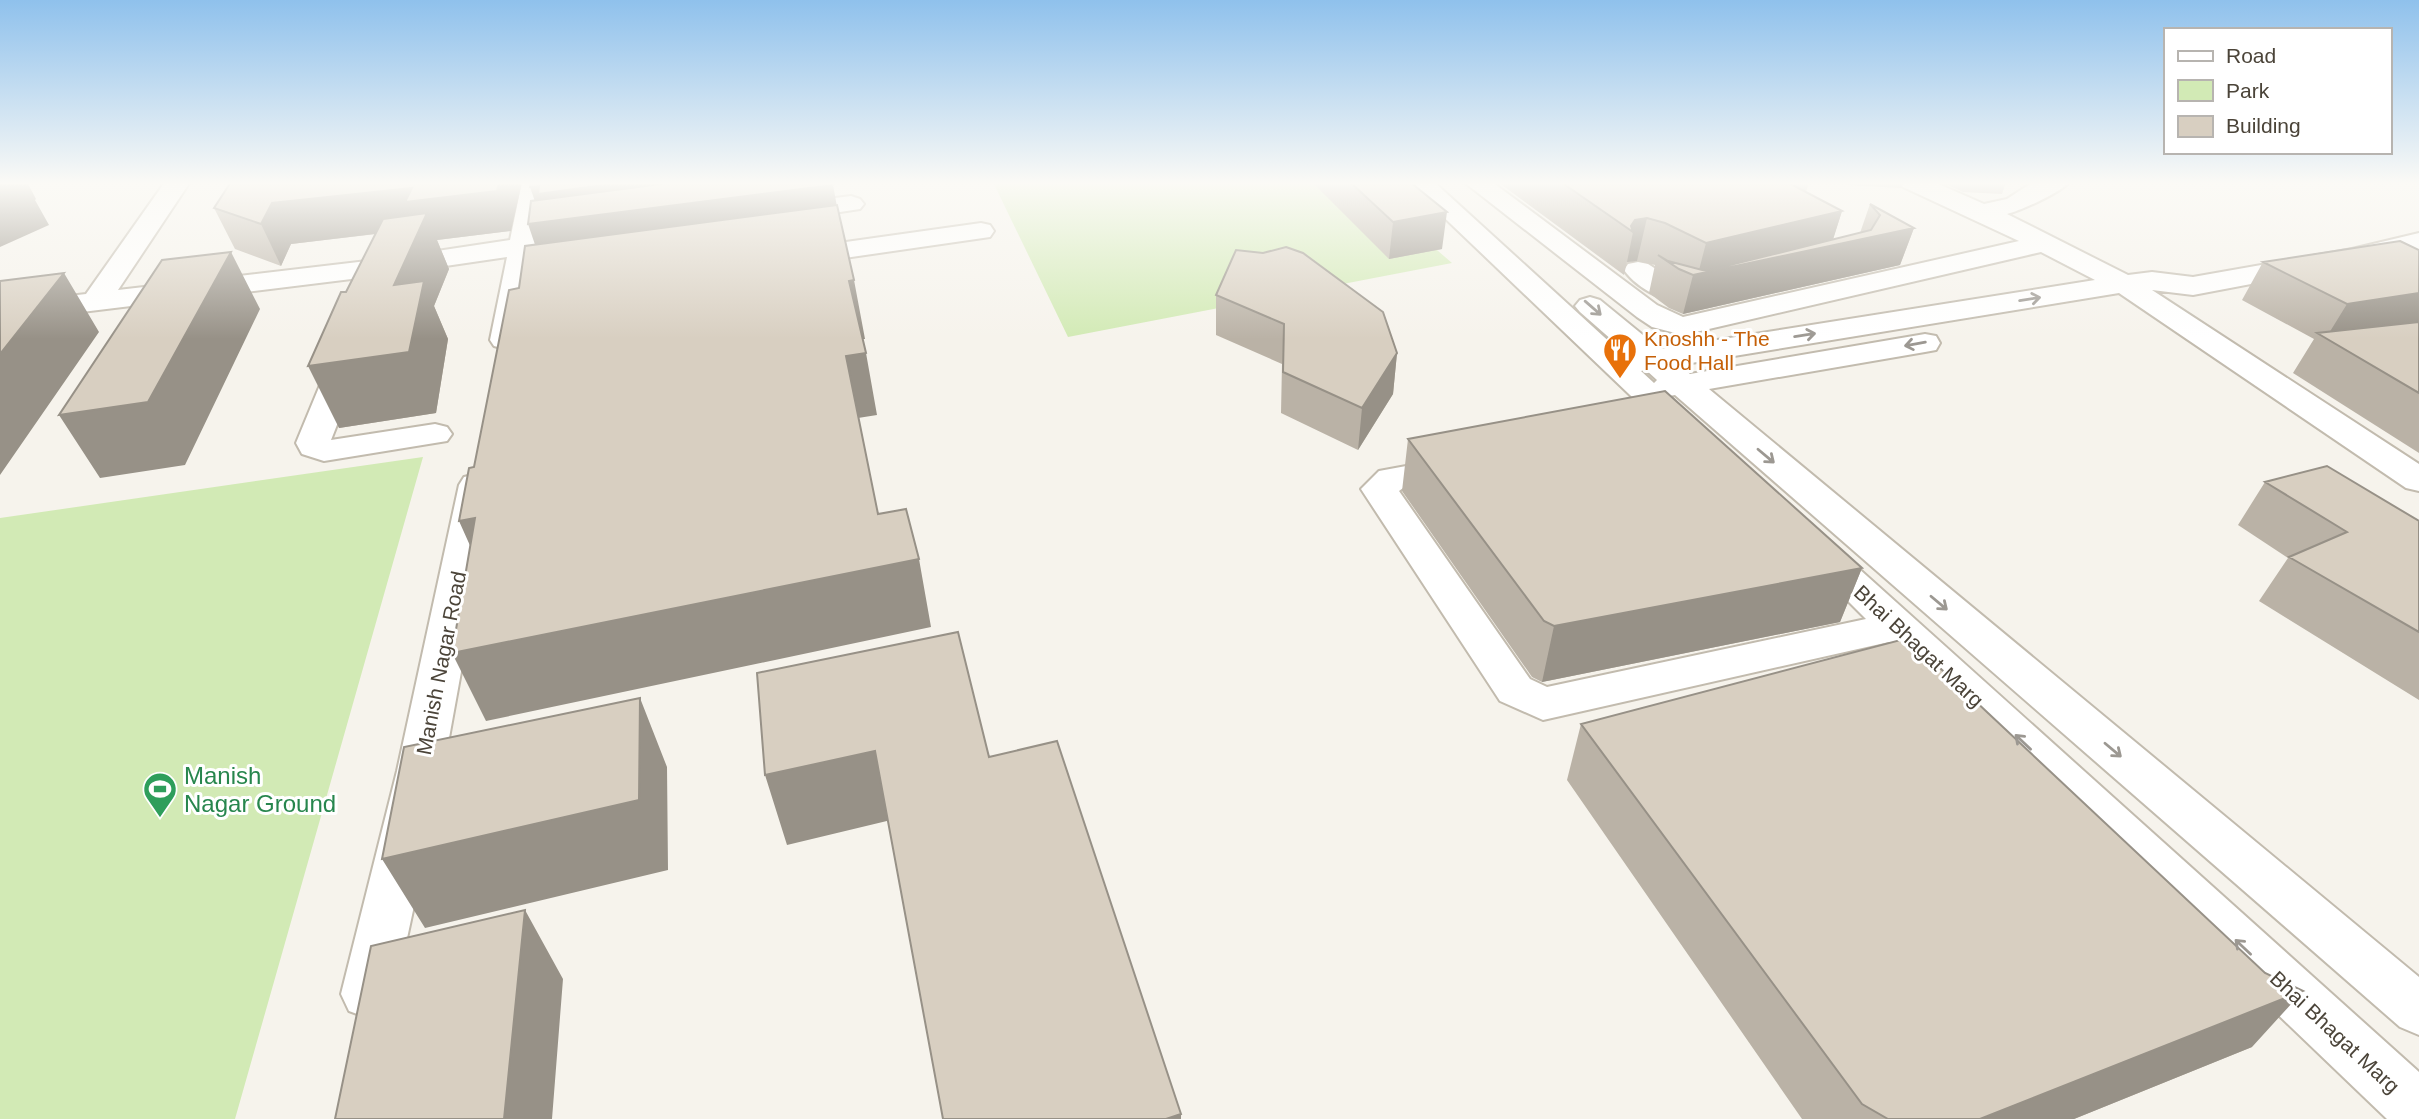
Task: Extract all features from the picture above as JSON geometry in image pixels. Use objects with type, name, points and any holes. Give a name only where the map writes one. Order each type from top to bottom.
[{"type":"street","points":[[95,302],[142,234]]},
{"type":"street","points":[[498,378],[526,295],[553,240],[551,234]]},
{"type":"street","points":[[856,234],[859,248]]},
{"type":"street","points":[[766,261],[958,234]]},
{"type":"street","points":[[1487,234],[1653,393],[1819,501],[2419,1010]]},
{"type":"street","points":[[1546,234],[1655,316],[1683,326],[2045,243]]},
{"type":"street","points":[[2026,234],[2124,284],[2419,480]]},
{"type":"street","points":[[0,313],[384,267],[553,240]]},
{"type":"street","points":[[1653,393],[2124,284],[2152,281],[2193,286],[2352,257],[2419,241]]},
{"type":"street","points":[[2352,257],[2397,272]]},
{"type":"street","points":[[384,267],[313,443],[314,447],[324,451],[334,450],[435,434]]},
{"type":"street","points":[[1638,270],[1670,291],[1695,298],[1769,280]]},
{"type":"street","points":[[1653,393],[2185,298],[2193,286]]},
{"type":"street","name":"Bhai Bhagat Marg","points":[[1653,393],[1774,511],[2419,1110]]},
{"type":"street","name":"Manish Nagar Road","points":[[361,1025],[421,771],[484,449]]},
{"type":"street","points":[[1484,462],[1392,480],[1379,489],[1514,690],[1543,704],[1898,626]]},
{"type":"street","points":[[1774,511],[1819,501]]},
{"type":"street","points":[[1934,660],[1890,672],[2026,805]]},
{"type":"street","points":[[2075,852],[2126,838]]},
{"type":"street","points":[[2256,1021],[2307,1006]]},
{"type":"green space","points":[[1018,234],[1419,234],[1452,263],[1068,337]]},
{"type":"green space","name":"Manish Nagar Ground","points":[[423,457],[235,1119],[0,1119],[0,518]]},
{"type":"building","points":[[375,234],[417,234],[394,285],[424,281],[409,352],[308,366],[341,292],[346,292]]},
{"type":"building","points":[[615,234],[844,234],[854,280],[849,281],[866,353],[846,356],[878,514],[906,509],[919,559],[452,653],[475,518],[459,521],[469,468],[474,467],[509,290],[519,288],[525,246]]},
{"type":"building","points":[[1688,234],[1743,234],[1706,243]]},
{"type":"building","points":[[1854,234],[1885,234],[1693,275],[1679,269],[1658,255],[1668,261],[1706,271]]},
{"type":"building","points":[[2400,241],[2419,250],[2419,293],[2347,304],[2263,262]]},
{"type":"building","points":[[1286,247],[1303,253],[1383,312],[1397,353],[1362,408],[1283,372],[1284,324],[1216,295],[1236,250],[1263,253]]},
{"type":"building","points":[[231,252],[148,402],[59,415],[162,260]]},
{"type":"building","points":[[64,273],[0,354],[0,281]]},
{"type":"building","points":[[2419,322],[2419,393],[2317,333]]},
{"type":"building","points":[[1665,391],[1862,568],[1554,626],[1544,621],[1408,439]]},
{"type":"building","points":[[2327,466],[2419,521],[2419,632],[2289,557],[2347,532],[2265,482]]},
{"type":"building","points":[[958,632],[989,757],[1057,741],[1181,1114],[1166,1119],[943,1119],[875,751],[765,775],[757,673]]},
{"type":"building","points":[[1908,638],[2265,973],[2303,991],[1980,1119],[1888,1119],[1862,1104],[1581,724]]},
{"type":"building","points":[[640,698],[639,800],[382,859],[404,747]]},
{"type":"building","points":[[525,910],[504,1119],[335,1119],[371,946]]},
{"type":"place","name":"Knoshh - The Food Hall","points":[[1620,380]]},
{"type":"place","name":"Manish Nagar Ground","points":[[160,819]]}]
